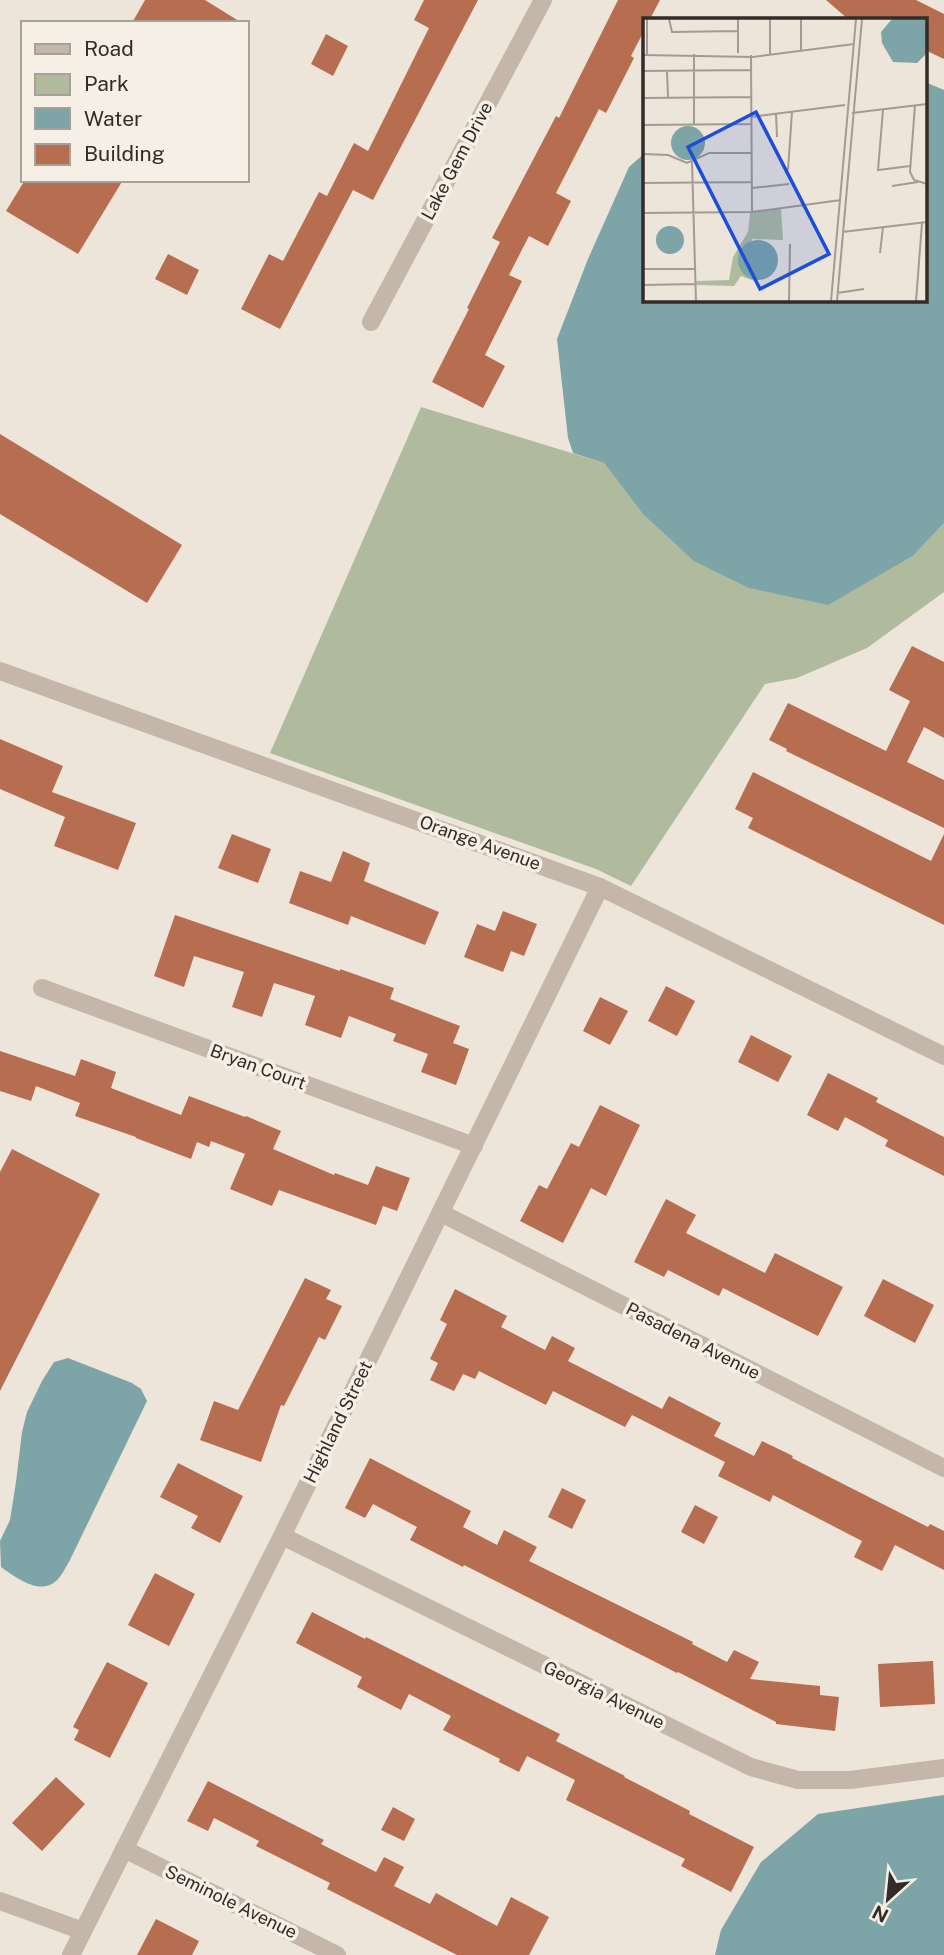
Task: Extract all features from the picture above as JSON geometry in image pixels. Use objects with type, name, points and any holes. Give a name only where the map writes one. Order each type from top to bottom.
[{"type":"street","name":"Lake Gem Drive","points":[[371,322],[543,0]]},
{"type":"street","name":"Orange Avenue","points":[[0,671],[600,887],[944,1056]]},
{"type":"street","name":"Highland Street","points":[[71,1955],[282,1536],[600,887]]},
{"type":"street","name":"Bryan Court","points":[[42,988],[474,1146]]},
{"type":"street","name":"Pasadena Avenue","points":[[441,1213],[944,1468]]},
{"type":"street","name":"Georgia Avenue","points":[[282,1536],[751,1767],[798,1780],[850,1780],[944,1768]]},
{"type":"street","name":"Seminole Avenue","points":[[124,1849],[337,1955]]},
{"type":"street","points":[[0,1901],[83,1931]]},
{"type":"green space","points":[[421,407],[604,463],[642,513],[914,555],[944,523],[944,592],[867,648],[797,678],[765,684],[631,886],[596,869],[270,753]]},
{"type":"water","points":[[926,82],[944,90],[944,523],[914,555],[828,605],[749,588],[694,561],[642,513],[604,463],[573,453],[568,438],[557,339],[588,259],[629,167],[643,155],[643,301],[926,301]]},
{"type":"water","points":[[68,1358],[132,1383],[141,1389],[147,1401],[63,1572],[50,1585],[35,1586],[1,1567],[0,1541],[10,1520],[27,1412],[54,1362]]},
{"type":"water","points":[[944,1795],[944,1955],[715,1955],[721,1930],[761,1862],[818,1814]]},
{"type":"building","points":[[145,0],[205,0],[239,21],[133,21]]},
{"type":"building","points":[[424,0],[478,0],[373,200],[353,190],[280,329],[241,309],[269,254],[283,261],[319,192],[327,196],[354,143],[368,151],[429,28],[414,20]]},
{"type":"building","points":[[618,0],[660,0],[651,18],[643,18],[643,33],[631,56],[634,58],[606,113],[599,109],[556,193],[571,201],[548,246],[529,236],[509,275],[522,281],[485,355],[505,366],[483,408],[432,382],[500,242],[492,238],[556,116],[559,118]]},
{"type":"building","points":[[826,0],[916,0],[944,14],[944,59],[926,50],[926,18],[847,18]]},
{"type":"building","points":[[326,34],[348,46],[333,76],[311,64]]},
{"type":"building","points":[[24,182],[122,182],[78,254],[6,211]]},
{"type":"building","points":[[168,254],[199,270],[187,295],[155,279]]},
{"type":"building","points":[[0,434],[182,545],[147,603],[0,514]]},
{"type":"building","points":[[912,646],[944,662],[944,738],[924,727],[907,762],[944,780],[944,828],[786,751],[787,749],[769,740],[788,703],[886,751],[910,701],[889,690]]},
{"type":"building","points":[[0,739],[63,766],[52,792],[136,823],[118,870],[54,846],[65,817],[0,789]]},
{"type":"building","points":[[753,772],[931,861],[944,834],[944,925],[748,828],[753,818],[735,809]]},
{"type":"building","points":[[232,834],[271,849],[258,883],[218,868]]},
{"type":"building","points":[[343,851],[370,863],[364,881],[439,912],[425,945],[351,916],[348,925],[289,903],[300,871],[331,882]]},
{"type":"building","points":[[503,911],[537,924],[524,956],[511,951],[503,972],[464,957],[477,924],[495,931]]},
{"type":"building","points":[[175,915],[394,988],[390,999],[460,1026],[453,1043],[469,1049],[456,1085],[421,1072],[428,1054],[393,1041],[396,1034],[349,1016],[341,1038],[305,1025],[315,996],[274,983],[262,1017],[232,1007],[244,972],[194,956],[184,987],[154,976]]},
{"type":"building","points":[[666,986],[695,1001],[677,1036],[648,1021]]},
{"type":"building","points":[[600,997],[628,1011],[610,1045],[583,1031]]},
{"type":"building","points":[[751,1035],[792,1056],[778,1082],[738,1062]]},
{"type":"building","points":[[0,1051],[75,1076],[81,1059],[116,1072],[111,1088],[181,1115],[189,1096],[246,1116],[281,1131],[273,1149],[334,1175],[335,1173],[368,1185],[376,1166],[410,1178],[397,1211],[383,1206],[376,1225],[279,1190],[272,1206],[230,1189],[245,1154],[211,1141],[209,1147],[197,1142],[191,1159],[75,1116],[80,1103],[36,1086],[31,1101],[0,1091]]},
{"type":"building","points":[[828,1073],[878,1098],[876,1102],[944,1137],[944,1176],[885,1146],[888,1140],[845,1117],[838,1131],[807,1115]]},
{"type":"building","points":[[600,1105],[640,1125],[606,1196],[591,1188],[563,1243],[520,1221],[539,1185],[547,1189],[571,1143],[579,1147]]},
{"type":"building","points":[[12,1149],[100,1194],[0,1391],[0,1172]]},
{"type":"building","points":[[666,1199],[696,1215],[686,1233],[765,1273],[775,1253],[843,1287],[818,1336],[723,1288],[719,1296],[668,1270],[664,1277],[634,1262]]},
{"type":"building","points":[[305,1278],[331,1290],[326,1299],[342,1306],[325,1340],[319,1337],[284,1406],[281,1405],[261,1462],[200,1440],[214,1401],[238,1410]]},
{"type":"building","points":[[883,1279],[934,1305],[915,1343],[864,1316]]},
{"type":"building","points":[[455,1289],[507,1316],[501,1327],[545,1350],[552,1336],[575,1348],[568,1361],[662,1409],[669,1396],[721,1423],[714,1436],[754,1456],[762,1441],[928,1527],[930,1524],[944,1531],[944,1570],[895,1545],[882,1571],[854,1557],[862,1541],[773,1495],[770,1502],[718,1476],[725,1462],[632,1415],[625,1427],[553,1391],[546,1405],[479,1371],[475,1379],[463,1374],[454,1391],[430,1380],[438,1363],[430,1359],[447,1324],[440,1320]]},
{"type":"building","points":[[370,1458],[471,1511],[463,1527],[497,1545],[504,1530],[537,1547],[529,1561],[693,1642],[692,1644],[727,1662],[734,1650],[759,1662],[750,1679],[820,1686],[820,1695],[839,1697],[835,1731],[776,1724],[678,1672],[410,1540],[417,1527],[373,1504],[365,1518],[345,1508]]},
{"type":"building","points":[[178,1463],[243,1496],[220,1543],[191,1528],[198,1516],[160,1497]]},
{"type":"building","points":[[562,1488],[586,1500],[572,1529],[548,1517]]},
{"type":"building","points":[[695,1505],[718,1517],[704,1544],[681,1532]]},
{"type":"building","points":[[155,1573],[195,1594],[169,1646],[128,1625]]},
{"type":"building","points":[[312,1612],[560,1734],[556,1741],[754,1847],[731,1892],[681,1866],[685,1859],[566,1800],[575,1780],[527,1756],[519,1772],[499,1762],[500,1759],[443,1730],[451,1716],[409,1694],[401,1710],[357,1687],[362,1677],[296,1643]]},
{"type":"building","points":[[933,1661],[935,1704],[880,1707],[878,1664]]},
{"type":"building","points":[[107,1662],[148,1683],[110,1758],[74,1740],[79,1730],[73,1727]]},
{"type":"building","points":[[56,1777],[85,1804],[42,1851],[12,1823]]},
{"type":"building","points":[[208,1781],[324,1840],[321,1844],[376,1872],[384,1857],[404,1867],[394,1886],[430,1904],[436,1893],[497,1926],[511,1897],[549,1917],[529,1955],[457,1955],[327,1889],[330,1883],[256,1846],[259,1841],[214,1818],[208,1831],[187,1821]]},
{"type":"building","points":[[393,1807],[415,1819],[404,1841],[381,1830]]},
{"type":"building","points":[[156,1919],[199,1941],[192,1955],[137,1955]]}]
